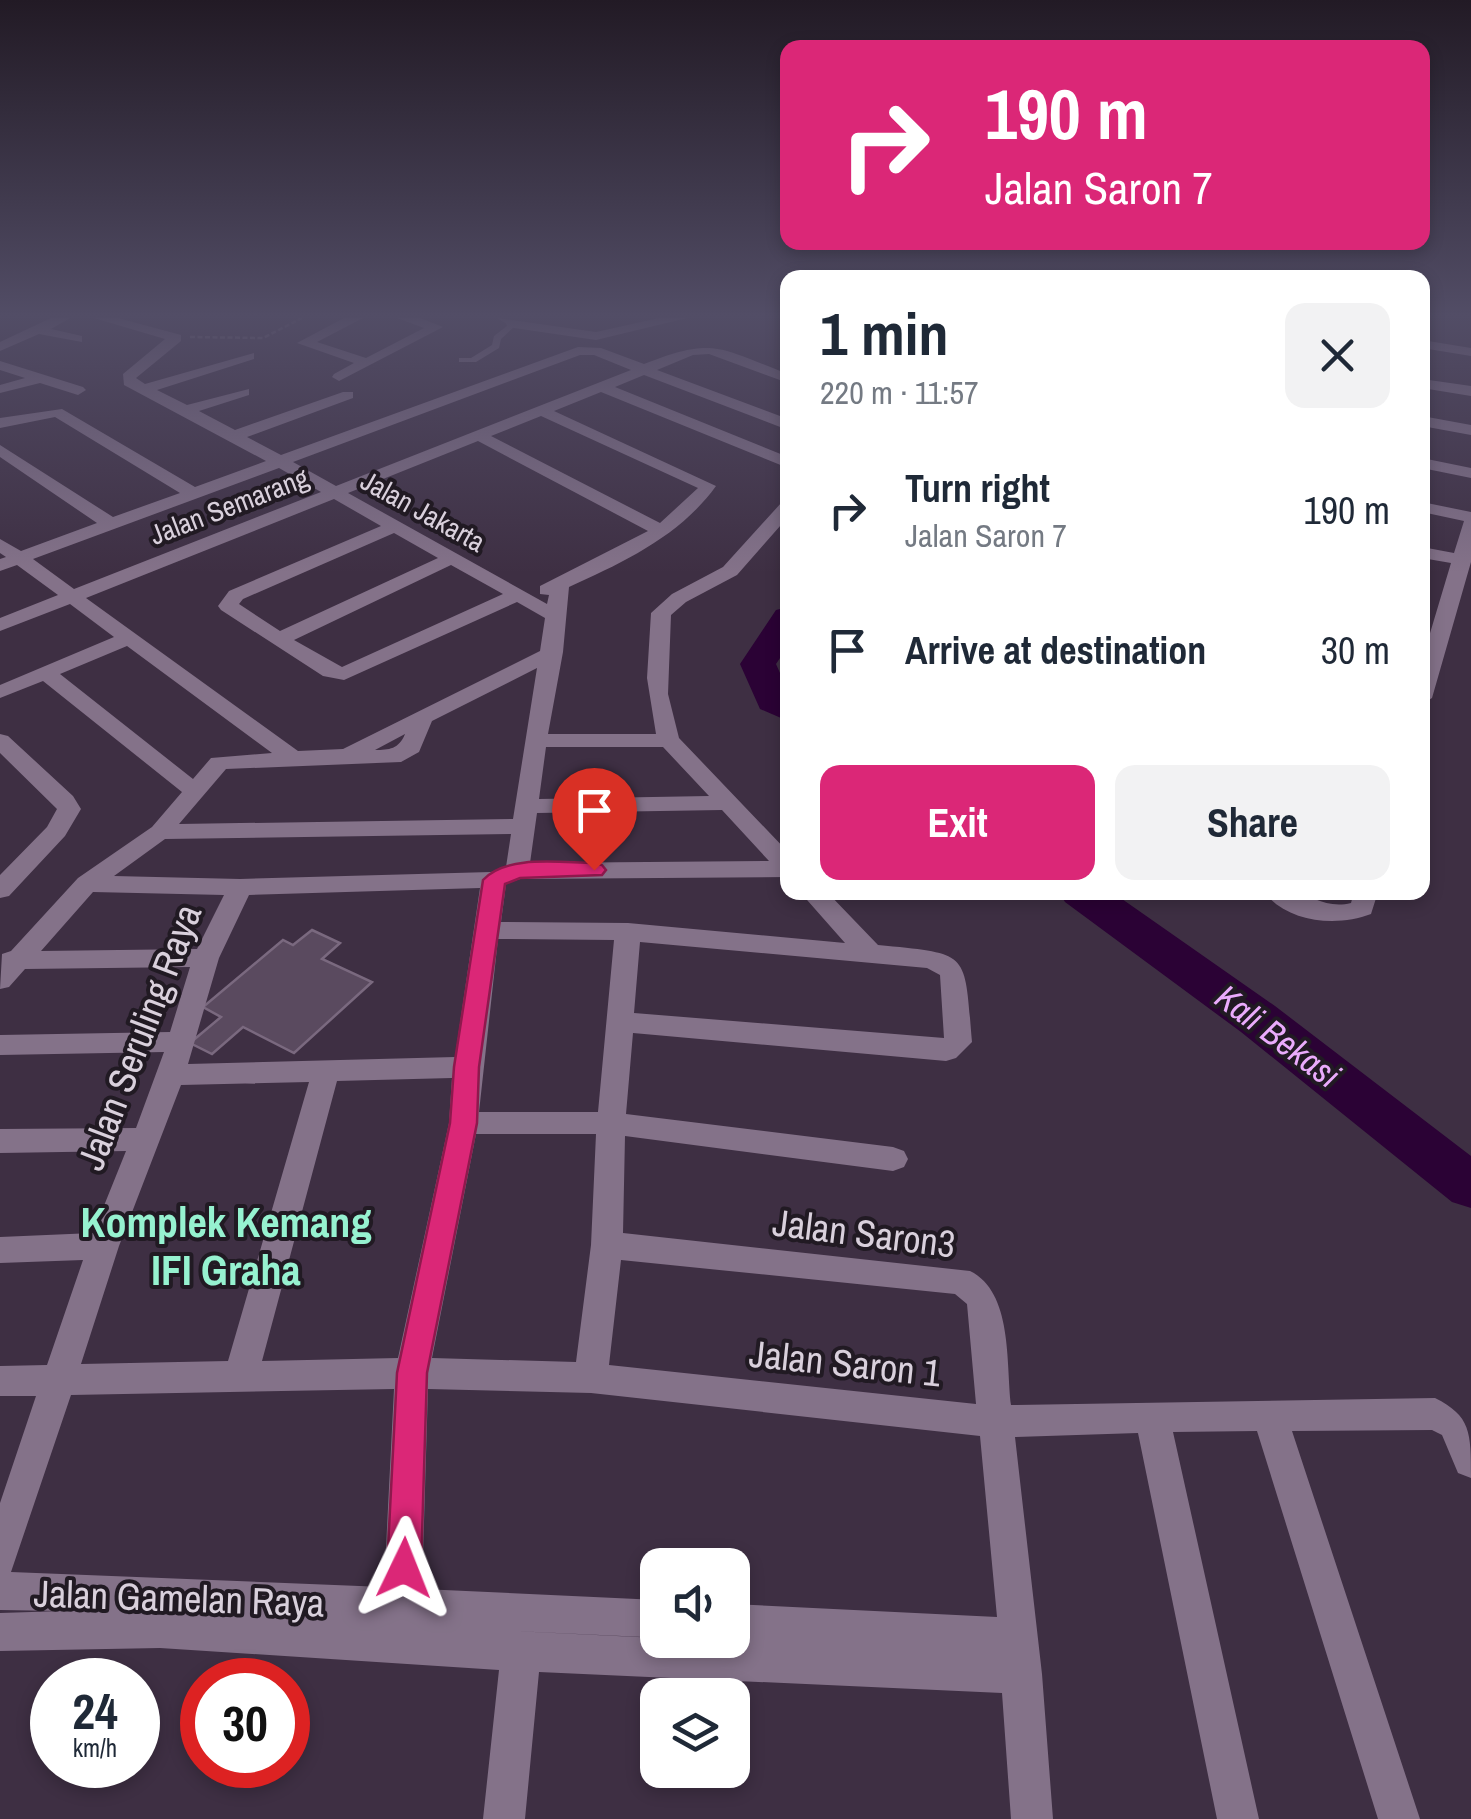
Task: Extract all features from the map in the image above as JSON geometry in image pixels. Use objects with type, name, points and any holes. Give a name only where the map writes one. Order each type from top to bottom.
[{"type":"street","name":"Jalan Jakarta","points":[[172,403],[555,616]]},
{"type":"street","points":[[187,410],[210,403]]},
{"type":"street","points":[[234,436],[326,403]]},
{"type":"street","points":[[9,562],[436,403]]},
{"type":"street","name":"Jalan Semarang","points":[[0,624],[558,403]]},
{"type":"street","points":[[642,403],[780,459]]},
{"type":"street","points":[[733,403],[780,422]]},
{"type":"street","points":[[395,526],[227,602],[330,672],[351,673],[521,597],[560,584],[660,531],[707,489],[707,483],[540,410]]},
{"type":"street","points":[[0,424],[58,412],[194,494]]},
{"type":"street","points":[[1430,422],[1471,430]]},
{"type":"street","points":[[478,435],[660,531]]},
{"type":"street","points":[[0,450],[111,524]]},
{"type":"street","points":[[1430,465],[1471,473]]},
{"type":"street","points":[[1430,509],[1471,520],[1463,560],[1430,664]]},
{"type":"street","points":[[780,515],[730,571],[661,613],[658,698],[659,719],[668,740],[732,803],[780,859]]},
{"type":"street","points":[[0,544],[9,562],[74,595],[294,759]]},
{"type":"street","points":[[1430,554],[1463,560]]},
{"type":"street","points":[[279,639],[452,558]]},
{"type":"street","points":[[398,1626],[412,1373],[464,1123],[467,1067],[486,930],[523,816],[553,652],[560,584]]},
{"type":"street","points":[[1430,612],[1446,615]]},
{"type":"street","points":[[0,692],[131,638]]},
{"type":"street","points":[[346,755],[553,652]]},
{"type":"street","points":[[45,673],[196,792]]},
{"type":"street","points":[[164,766],[346,755],[393,757],[404,753],[414,740],[423,716]]},
{"type":"street","points":[[538,741],[668,740]]},
{"type":"street","points":[[0,741],[65,801],[69,810],[58,831],[0,890]]},
{"type":"street","points":[[6,967],[87,884],[160,832],[219,763]]},
{"type":"street","points":[[160,832],[732,803]]},
{"type":"street","points":[[87,884],[240,887],[780,868]]},
{"type":"street","name":"Jalan Seruling Raya","points":[[0,1558],[102,1246],[171,1076],[206,958],[240,887]]},
{"type":"street","points":[[820,900],[873,956]]},
{"type":"street","points":[[1289,900],[1327,914],[1348,915],[1362,908],[1364,900]]},
{"type":"street","points":[[486,930],[628,932],[930,959],[946,965],[953,974],[958,1042],[946,1051],[620,1022]]},
{"type":"street","points":[[590,1378],[608,1244],[611,1123],[628,932]]},
{"type":"street","points":[[6,967],[206,958]]},
{"type":"street","points":[[0,1046],[179,1042]]},
{"type":"street","points":[[171,1076],[467,1067]]},
{"type":"street","points":[[241,1375],[326,1071]]},
{"type":"street","points":[[464,1123],[611,1123],[894,1159]]},
{"type":"street","points":[[0,1141],[144,1139]]},
{"type":"street","name":"Jalan Saron3","points":[[608,1244],[959,1281],[975,1289],[983,1302],[996,1422],[1032,1819]]},
{"type":"street","points":[[0,1250],[102,1246]]},
{"type":"street","name":"Jalan Saron 1","points":[[0,1381],[412,1373],[590,1378],[996,1422],[1152,1416],[1435,1414],[1454,1424],[1471,1460]]},
{"type":"street","points":[[1152,1416],[1238,1819]]},
{"type":"street","points":[[1270,1416],[1399,1819]]},
{"type":"street","name":"Jalan Gamelan Raya","points":[[0,1592],[398,1626],[503,1651],[1020,1656]]},
{"type":"street","points":[[493,1612],[503,1651],[504,1819]]},
{"type":"street","name":"Jalan Gamelan Raya","points":[[0,1632],[398,1626],[493,1612],[640,1619]]},
{"type":"street","points":[[750,1625],[1020,1656]]},
{"type":"building","points":[[312,930],[340,943],[322,959],[372,982],[294,1053],[243,1027],[212,1054],[190,1043],[221,1017],[203,1007],[283,940],[293,945]]},
{"type":"waterway","name":"Kali Bekasi","points":[[780,630],[758,664],[773,701],[780,705]]},
{"type":"waterway","name":"Kali Bekasi","points":[[1092,900],[1258,1019],[1471,1186]]},
{"type":"district","name":"Komplek Kemang IFI Graha","points":[[226,1246]]},
{"type":"route","points":[[404,1568],[412,1373],[464,1123],[467,1067],[494,880],[517,871],[594,870]]}]
